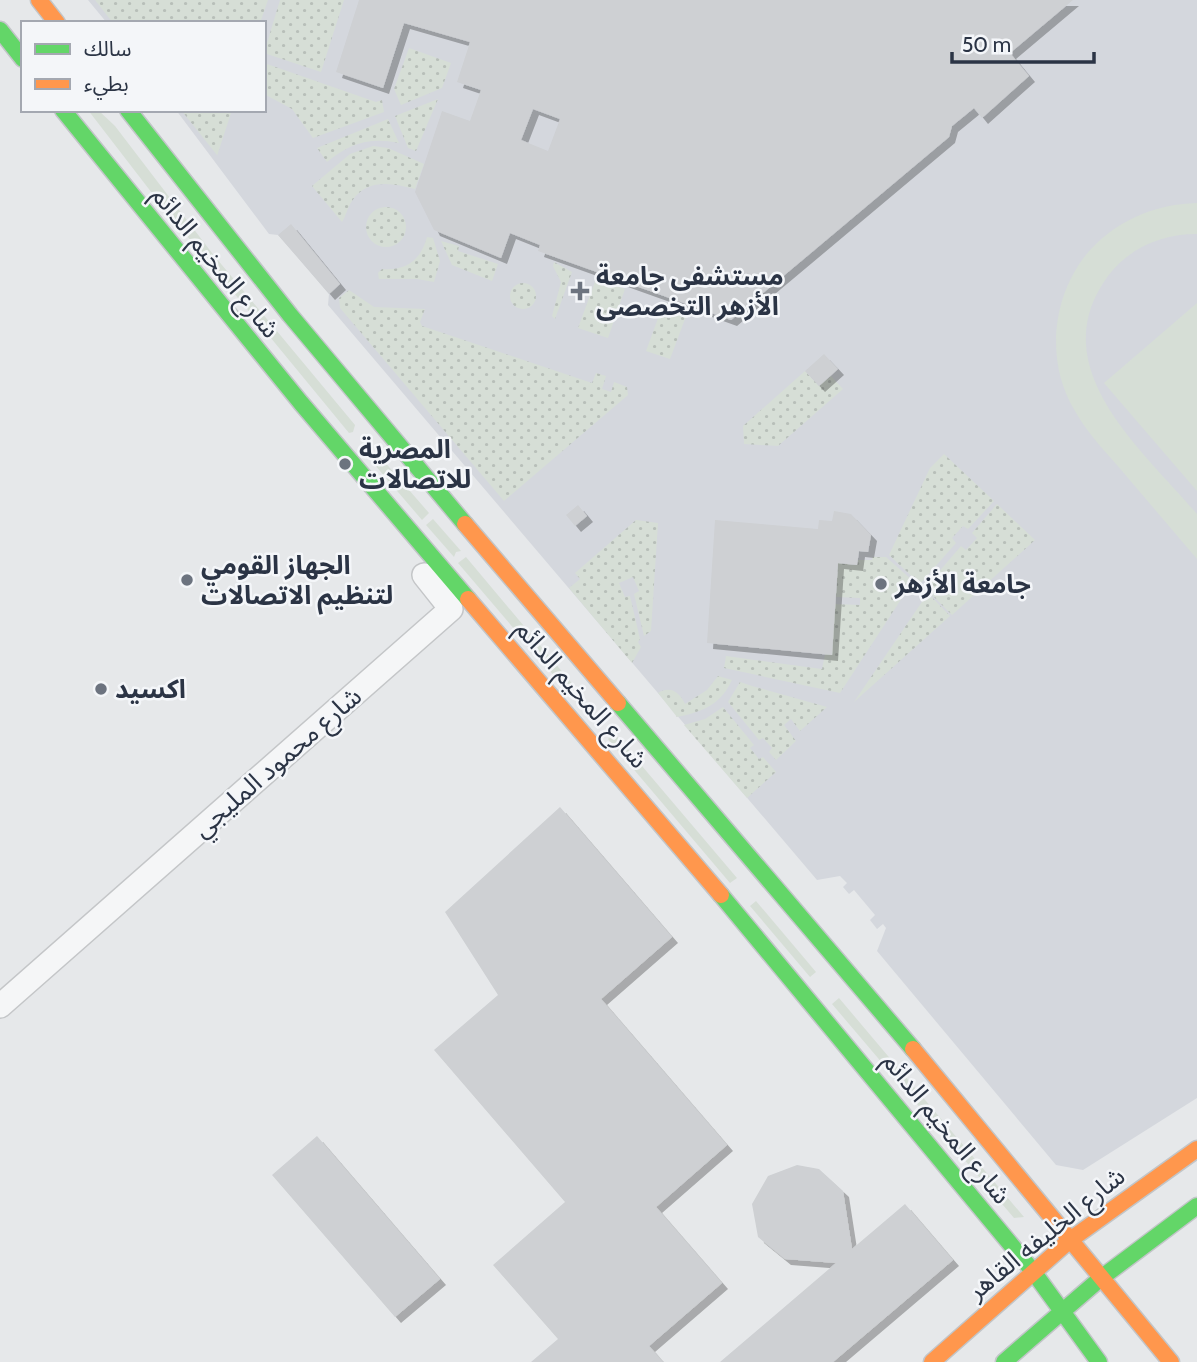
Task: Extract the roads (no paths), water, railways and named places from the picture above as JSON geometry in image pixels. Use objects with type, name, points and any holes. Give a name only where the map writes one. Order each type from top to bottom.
[{"type":"main road","points":[[39,0],[55,21]]},
{"type":"main road","points":[[0,30],[21,56]]},
{"type":"main road","name":"شارع المخيم الدائم","points":[[65,112],[220,308],[358,472],[738,893],[1099,1354]]},
{"type":"main road","name":"شارع المخيم الدائم","points":[[130,112],[290,315],[764,872],[1070,1240],[1101,1278],[1129,1323],[1171,1362]]},
{"type":"main road","points":[[358,472],[372,449],[397,443]]},
{"type":"main road","points":[[738,893],[764,872]]},
{"type":"main road","name":"شارع الخليفه القاهر","points":[[932,1362],[1070,1240],[1197,1149]]},
{"type":"main road","points":[[1004,1362],[1101,1278],[1197,1206]]},
{"type":"street","name":"شارع محمود المليجي","points":[[0,1006],[451,609],[393,534],[378,494]]},
{"type":"place","name":"مستشفى جامعة الأزهر التخصصى","points":[[580,291]]},
{"type":"place","name":"المصرية للاتصالات","points":[[345,464]]},
{"type":"place","name":"الجهاز القومي لتنظيم الاتصالات","points":[[187,580]]},
{"type":"place","name":"جامعة الأزهر","points":[[881,584]]},
{"type":"place","name":"اكسيد","points":[[101,689]]}]
